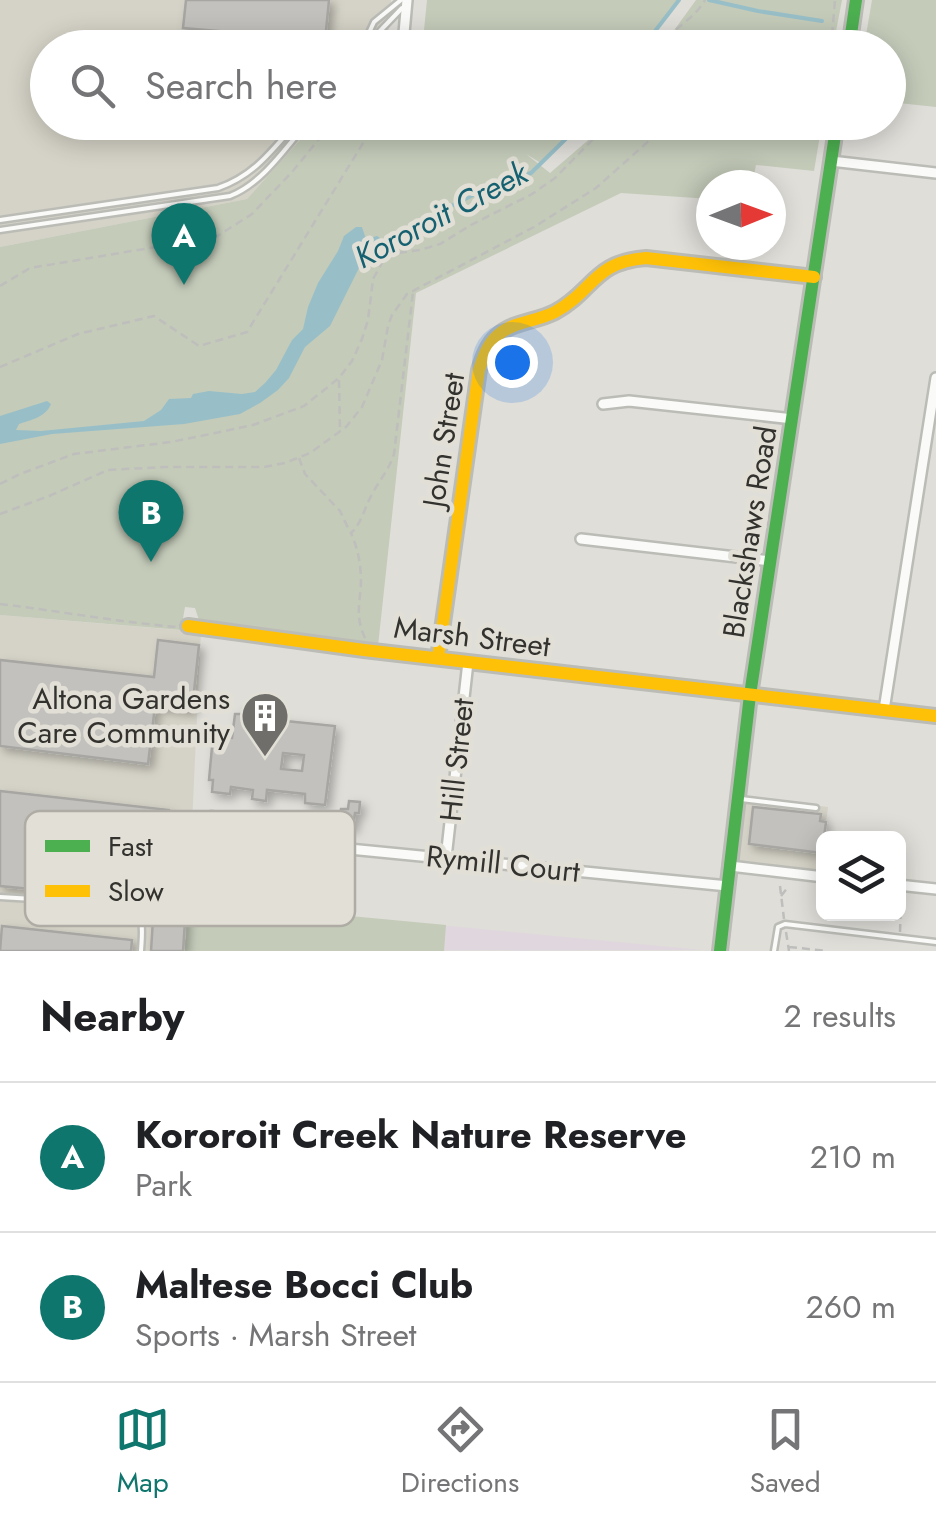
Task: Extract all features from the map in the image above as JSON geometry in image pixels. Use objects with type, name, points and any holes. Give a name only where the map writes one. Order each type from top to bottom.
[{"type":"street","points":[[404,30],[405,0]]},
{"type":"street","points":[[852,30],[856,0]]},
{"type":"street","name":"Blackshaws Road","points":[[720,951],[750,695],[835,140]]},
{"type":"street","points":[[832,161],[936,173]]},
{"type":"street","name":"John Street","points":[[438,658],[479,370],[484,354],[498,334],[552,314],[566,306],[602,270],[632,258],[814,278]]},
{"type":"street","points":[[884,710],[936,378]]},
{"type":"street","points":[[603,404],[629,401],[792,419]]},
{"type":"street","points":[[581,539],[770,562]]},
{"type":"street","name":"Marsh Street","points":[[188,626],[936,716]]},
{"type":"street","name":"Hill Street","points":[[446,858],[468,662]]},
{"type":"street","name":"Rymill Court","points":[[355,850],[728,886]]},
{"type":"street","points":[[730,866],[816,876]]},
{"type":"street","points":[[906,886],[936,889]]},
{"type":"lane","points":[[370,30],[374,22],[405,0]]},
{"type":"lane","points":[[381,30],[403,8],[405,0]]},
{"type":"lane","points":[[0,220],[218,188],[248,174],[279,140]]},
{"type":"lane","points":[[0,230],[230,196],[254,182],[292,140]]},
{"type":"lane","points":[[248,174],[254,182]]},
{"type":"lane","points":[[171,195],[172,206]]},
{"type":"lane","points":[[103,205],[104,215]]},
{"type":"lane","points":[[738,798],[816,808]]},
{"type":"lane","points":[[0,897],[25,898]]},
{"type":"lane","points":[[774,951],[778,927],[785,924],[936,942]]},
{"type":"lane","points":[[141,951],[142,926]]},
{"type":"path","points":[[675,30],[699,10],[704,0]]},
{"type":"path","points":[[832,30],[835,0]]},
{"type":"path","points":[[0,286],[30,268],[216,236],[252,214],[318,140]]},
{"type":"path","points":[[0,367],[78,334],[154,316],[199,346],[247,332],[365,140]]},
{"type":"path","points":[[0,484],[74,454],[171,442],[253,425],[304,406],[339,378],[352,361],[368,320],[373,279],[390,254],[440,244],[532,194],[556,178],[593,140]]},
{"type":"path","points":[[0,514],[108,470],[264,467],[299,458],[322,446],[353,420],[370,392],[382,360],[388,326],[403,298],[573,203],[650,140]]},
{"type":"path","points":[[351,534],[394,454],[413,291]]},
{"type":"path","points":[[339,378],[340,431]]},
{"type":"path","points":[[299,458],[305,474],[340,510],[351,534],[360,570],[357,617],[365,639],[364,650]]},
{"type":"path","points":[[0,604],[142,624],[188,626]]},
{"type":"path","points":[[781,896],[788,886]]},
{"type":"path","points":[[900,921],[900,938]]},
{"type":"path","points":[[788,947],[828,951]]},
{"type":"shaded area","points":[[0,0],[391,0],[389,30],[30,30],[30,140],[300,140],[247,199],[0,247]]},
{"type":"shaded area","points":[[0,615],[201,632],[193,811],[25,811],[25,926],[187,926],[186,951],[0,951]]},
{"type":"shaded area","points":[[746,797],[828,807],[825,831],[816,831],[816,871],[738,862]]},
{"type":"shaded area","points":[[355,917],[702,950],[186,951],[188,926],[355,926]]},
{"type":"green space","points":[[427,0],[679,0],[655,30],[424,30]]},
{"type":"green space","points":[[696,0],[842,0],[836,30],[674,30]]},
{"type":"green space","points":[[872,0],[936,0],[936,107],[906,104],[906,30],[867,30]]},
{"type":"green space","points":[[300,140],[565,140],[541,163],[526,154],[550,173],[588,140],[819,140],[814,171],[756,165],[755,170],[696,170],[696,198],[621,193],[416,293],[378,646],[206,626],[195,608],[185,607],[181,630],[0,615],[0,247],[247,199]]},
{"type":"green space","points":[[355,917],[446,925],[444,951],[185,951],[187,926],[355,926]]},
{"type":"water","name":"Kororoit Creek","points":[[362,227],[366,239],[380,238],[379,245],[363,260],[330,326],[305,347],[289,378],[260,403],[240,414],[184,424],[52,434],[0,444],[0,416],[47,401],[51,404],[46,412],[19,424],[16,430],[144,421],[169,399],[191,398],[193,394],[209,391],[255,392],[276,370],[292,340],[303,329],[318,283],[344,236]]},
{"type":"building","points":[[186,0],[329,0],[326,30],[183,28]]},
{"type":"building","points":[[158,640],[199,645],[192,710],[155,706],[148,764],[0,746],[0,660],[154,677]]},
{"type":"building","name":"Altona Gardens Care Community","points":[[243,709],[267,712],[267,719],[335,726],[325,805],[305,803],[305,794],[267,790],[266,801],[252,799],[253,790],[231,787],[230,794],[212,792],[213,780],[209,780],[213,736],[232,738],[235,714],[243,714]],"holes":[[[283,753],[304,755],[302,771],[281,769]]]},
{"type":"building","points":[[0,791],[169,810],[25,811],[25,888],[0,886]]},
{"type":"building","points":[[349,801],[360,802],[359,813],[341,811],[348,809]]},
{"type":"building","points":[[753,807],[821,814],[820,821],[826,822],[825,831],[816,831],[816,852],[749,844]]},
{"type":"building","points":[[2,926],[132,940],[131,951],[0,951]]},
{"type":"building","points":[[153,926],[185,926],[183,951],[151,951]]},
{"type":"waterway","name":"Kororoit Creek","points":[[656,30],[679,0]]},
{"type":"waterway","points":[[709,0],[822,21]]},
{"type":"waterway","name":"Kororoit Creek","points":[[378,243],[477,193],[531,173],[565,140]]},
{"type":"traffic: fast","points":[[852,30],[856,0]]},
{"type":"traffic: fast","points":[[720,951],[750,695],[834,140]]},
{"type":"traffic: slow","points":[[438,658],[479,370],[497,336],[510,327],[555,312],[604,271],[628,261],[646,258],[814,277]]},
{"type":"traffic: slow","points":[[188,626],[936,716]]},
{"type":"place","name":"Kororoit Creek Nature Reserve","points":[[184,285]]},
{"type":"place","name":"Maltese Bocci Club","points":[[151,562]]},
{"type":"place","name":"Altona Gardens Care Community","points":[[265,758]]}]
